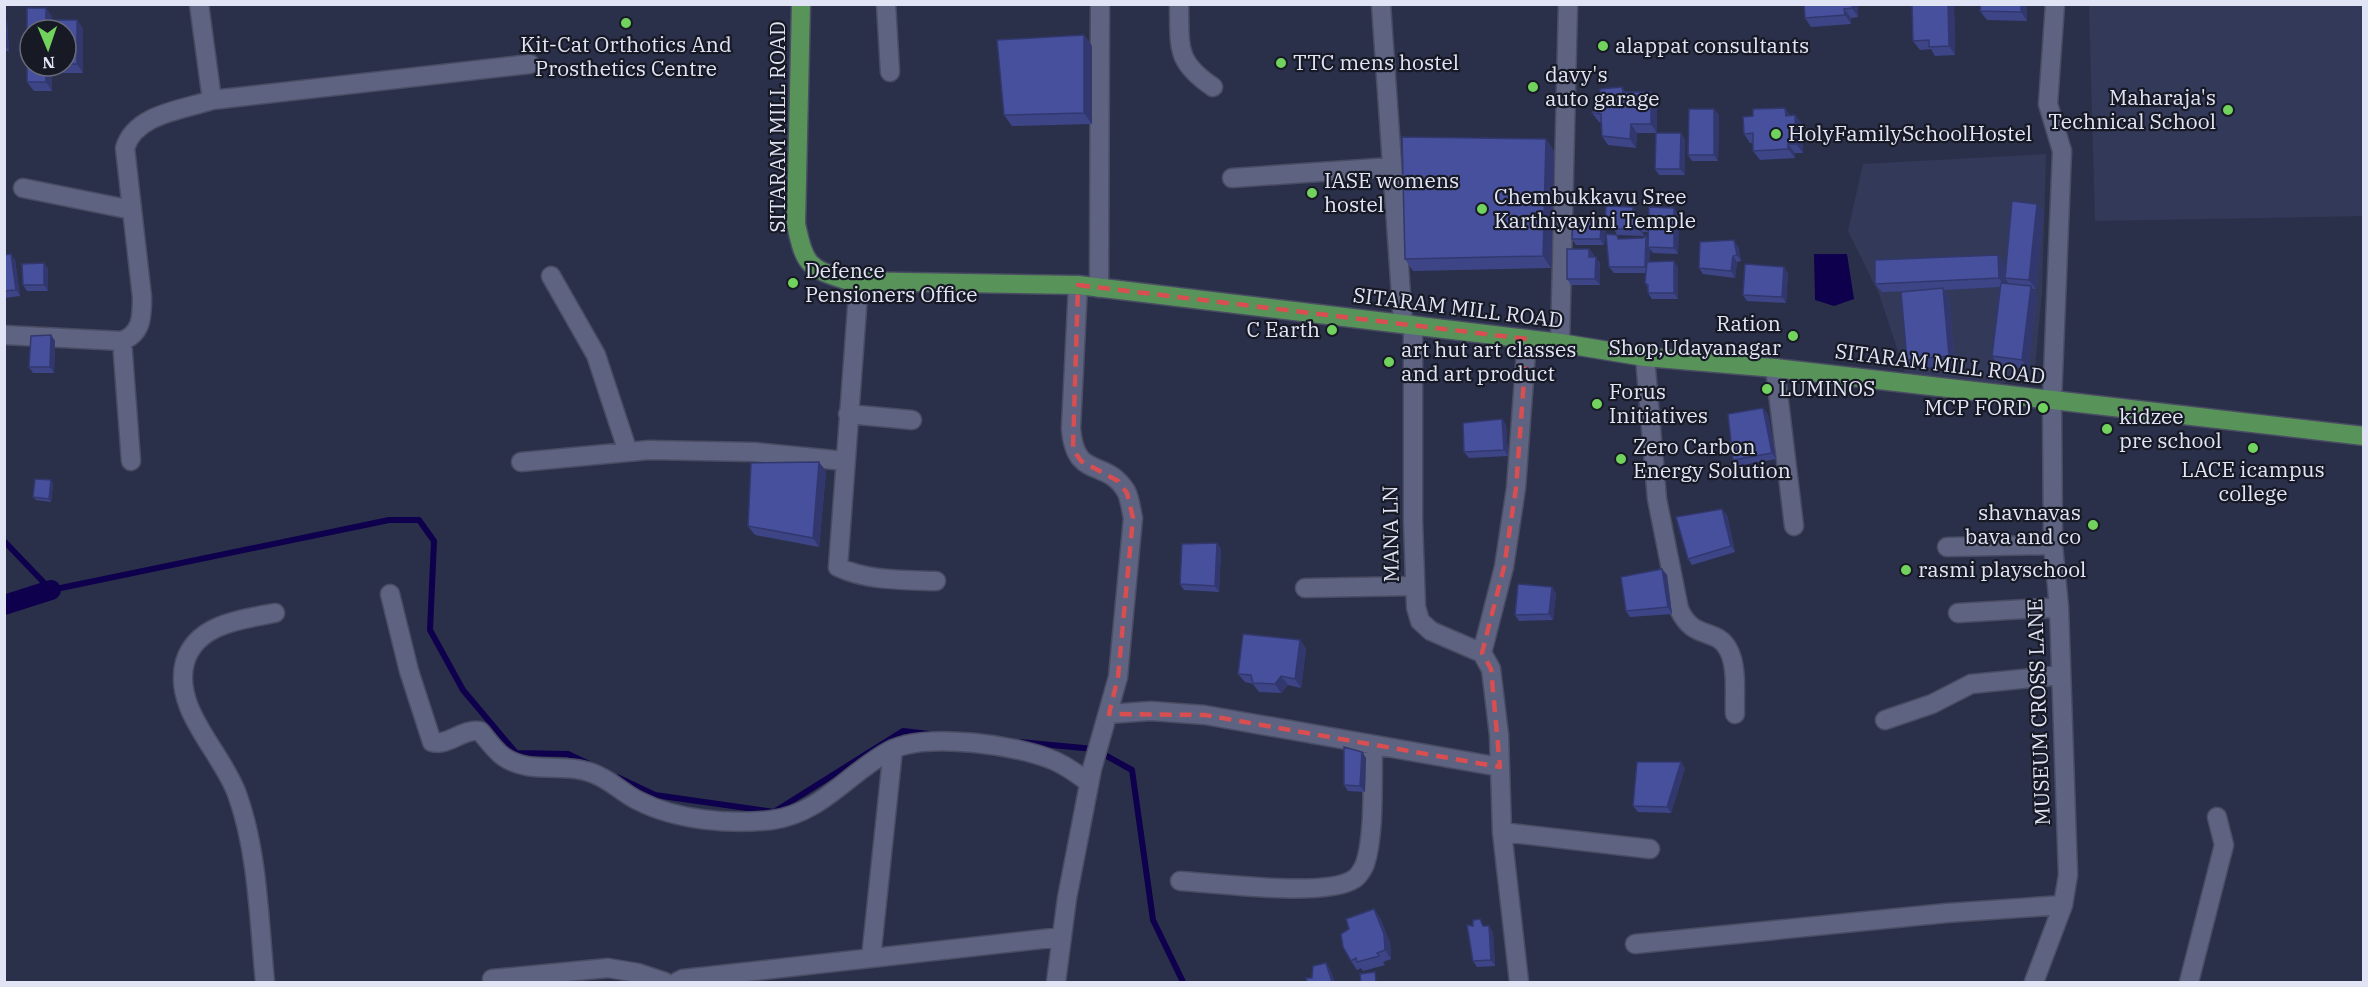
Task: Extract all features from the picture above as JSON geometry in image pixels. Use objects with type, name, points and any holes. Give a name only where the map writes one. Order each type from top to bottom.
[{"type":"main road","name":"SITARAM MILL ROAD","points":[[801,4],[796,224],[802,253],[816,271],[849,281],[1078,285],[1560,343],[1645,357],[1775,368],[2364,436]]},
{"type":"street","points":[[200,4],[212,100]]},
{"type":"street","points":[[886,4],[890,72]]},
{"type":"street","points":[[1099,288],[1100,4]]},
{"type":"street","points":[[1179,4],[1183,55],[1191,72],[1213,87]]},
{"type":"street","name":"MANA LN","points":[[1381,4],[1392,167],[1408,325],[1416,607],[1420,621],[1431,631],[1482,653]]},
{"type":"street","points":[[1560,343],[1568,4]]},
{"type":"street","name":"MUSEUM CROSS LANE","points":[[2034,982],[2063,905],[2068,875],[2059,607],[2053,545],[2052,400],[2062,151],[2048,104],[2055,4]]},
{"type":"street","points":[[4,335],[122,341],[133,337],[142,316],[124,148],[128,136],[138,126],[212,100],[530,64]]},
{"type":"street","points":[[1232,178],[1392,167]]},
{"type":"street","points":[[23,188],[132,210]]},
{"type":"street","points":[[551,276],[596,355],[628,452]]},
{"type":"street","points":[[859,281],[838,567],[856,573],[896,580],[936,580]]},
{"type":"street","points":[[1056,982],[1061,937],[1091,776],[1118,677],[1133,518],[1128,494],[1118,481],[1081,461],[1073,449],[1071,428],[1078,285]]},
{"type":"street","points":[[1519,982],[1502,832],[1496,700],[1491,669],[1482,653],[1504,567],[1516,488],[1527,339]]},
{"type":"street","points":[[122,341],[131,461]]},
{"type":"street","points":[[1645,357],[1656,500],[1679,609],[1684,621],[1692,629],[1712,635],[1728,647],[1733,662],[1735,714]]},
{"type":"street","points":[[1775,368],[1794,526]]},
{"type":"street","points":[[848,414],[912,420]]},
{"type":"street","points":[[521,462],[649,450],[754,452],[844,461]]},
{"type":"street","points":[[1947,547],[2053,545]]},
{"type":"street","points":[[1305,588],[1415,586]]},
{"type":"street","points":[[390,594],[429,737],[435,743],[467,732],[480,731],[502,756],[515,764],[581,769],[594,773],[636,800],[657,809],[695,817],[742,822],[797,815],[820,803],[867,765],[892,749],[913,742],[934,740],[1022,752],[1054,760],[1091,776]]},
{"type":"street","points":[[1958,613],[2059,607]]},
{"type":"street","points":[[265,982],[245,824],[237,792],[194,715],[184,694],[181,677],[187,653],[207,632],[236,620],[275,613]]},
{"type":"street","points":[[1885,720],[1932,704],[1971,684],[2061,675]]},
{"type":"street","points":[[1109,714],[1151,711],[1205,715],[1500,767]]},
{"type":"street","points":[[1180,881],[1292,888],[1338,885],[1355,879],[1364,866],[1369,844],[1373,745]]},
{"type":"street","points":[[871,958],[892,749]]},
{"type":"street","points":[[2189,982],[2224,845],[2217,817]]},
{"type":"street","points":[[1502,832],[1650,849]]},
{"type":"street","points":[[1635,944],[1947,913],[2063,905]]},
{"type":"street","points":[[677,982],[683,979],[1061,937]]},
{"type":"street","points":[[492,979],[608,968],[638,973],[665,982]]},
{"type":"highlighted area","points":[[1078,285],[1527,339],[1516,488],[1504,567],[1482,653],[1491,669],[1500,767],[1205,715],[1109,714],[1118,677],[1133,518],[1127,493],[1118,481],[1081,461],[1073,449]]},
{"type":"shaded area","name":"Maharaja's Technical School","points":[[2089,5],[2363,5],[2363,216],[2095,221]]},
{"type":"shaded area","points":[[2046,154],[2042,292],[2034,378],[1989,385],[1905,372],[1879,294],[1848,231],[1863,164]]},
{"type":"shaded area","points":[[1814,254],[1847,254],[1854,299],[1834,306],[1815,300]]},
{"type":"building","points":[[1804,4],[1852,4],[1852,8],[1844,9],[1845,15],[1805,18]]},
{"type":"building","points":[[1912,4],[1948,4],[1949,46],[1929,47],[1929,40],[1913,41]]},
{"type":"building","points":[[1981,4],[2021,4],[2021,12],[1980,11]]},
{"type":"building","points":[[27,8],[46,8],[46,18],[27,18]]},
{"type":"building","points":[[1084,35],[1084,113],[1004,115],[997,40]]},
{"type":"building","points":[[27,78],[46,78],[46,82],[27,82]]},
{"type":"building","points":[[1622,87],[1623,92],[1651,92],[1651,124],[1631,124],[1630,139],[1602,136],[1601,114],[1592,113],[1600,103],[1600,89]]},
{"type":"building","name":"HolyFamilySchoolHostel","points":[[1785,108],[1786,116],[1795,115],[1796,144],[1788,144],[1788,149],[1753,151],[1753,133],[1744,134],[1743,117],[1753,116],[1753,109]]},
{"type":"building","points":[[1689,109],[1714,109],[1714,155],[1688,155]]},
{"type":"building","points":[[1656,133],[1681,133],[1680,169],[1655,169]]},
{"type":"building","name":"Chembukkavu Sree Karthiyayini Temple","points":[[1402,137],[1546,139],[1543,256],[1405,259]]},
{"type":"building","points":[[2012,201],[2037,204],[2029,280],[2005,278]]},
{"type":"building","points":[[1606,206],[1633,207],[1632,216],[1645,216],[1645,226],[1639,226],[1639,229],[1613,229],[1613,223],[1605,223]]},
{"type":"building","points":[[1649,207],[1674,208],[1674,248],[1648,247]]},
{"type":"building","points":[[1573,217],[1602,219],[1600,239],[1572,239]]},
{"type":"building","points":[[1606,234],[1617,235],[1618,239],[1643,238],[1646,235],[1645,267],[1609,267]]},
{"type":"building","points":[[1734,240],[1737,255],[1733,256],[1731,271],[1699,268],[1700,242]]},
{"type":"building","points":[[1567,249],[1589,249],[1589,257],[1596,257],[1595,279],[1567,279]]},
{"type":"building","points":[[11,254],[16,290],[4,291],[4,255]]},
{"type":"building","points":[[1998,255],[1999,278],[1875,284],[1875,260]]},
{"type":"building","points":[[1674,261],[1674,293],[1648,293],[1648,285],[1645,283],[1647,262]]},
{"type":"building","points":[[44,263],[44,285],[23,285],[22,264]]},
{"type":"building","points":[[1745,264],[1784,267],[1782,297],[1743,295]]},
{"type":"building","points":[[2001,283],[2031,286],[2022,360],[1992,356]]},
{"type":"building","points":[[1943,288],[1949,356],[1907,360],[1901,292]]},
{"type":"building","points":[[51,335],[50,367],[29,367],[31,336]]},
{"type":"building","points":[[1763,408],[1772,453],[1733,460],[1728,414]]},
{"type":"building","points":[[1502,419],[1504,450],[1464,452],[1463,423]]},
{"type":"building","points":[[819,462],[813,538],[748,526],[751,463]]},
{"type":"building","points":[[35,479],[51,480],[49,499],[33,497]]},
{"type":"building","points":[[1722,509],[1731,546],[1688,559],[1676,517]]},
{"type":"building","points":[[1217,543],[1215,586],[1180,584],[1182,544]]},
{"type":"building","points":[[1662,569],[1668,607],[1626,611],[1621,577]]},
{"type":"building","points":[[1518,584],[1552,587],[1549,614],[1515,615]]},
{"type":"building","points":[[1243,634],[1300,640],[1295,679],[1281,676],[1275,684],[1253,683],[1251,675],[1238,674]]},
{"type":"building","points":[[1344,747],[1362,752],[1360,786],[1344,785]]},
{"type":"building","points":[[1637,762],[1681,762],[1667,807],[1633,806]]},
{"type":"building","points":[[1374,909],[1384,934],[1385,950],[1377,953],[1379,956],[1357,962],[1356,958],[1351,961],[1343,947],[1341,934],[1349,929],[1346,919]]},
{"type":"building","points":[[1480,919],[1483,926],[1489,926],[1491,960],[1473,961],[1467,925],[1473,926],[1473,920]]},
{"type":"building","points":[[1326,963],[1332,982],[1307,982],[1306,978],[1312,978],[1313,966]]},
{"type":"building","points":[[1375,972],[1376,982],[1361,982],[1360,974]]},
{"type":"waterway","points":[[4,541],[51,590],[389,520],[419,520],[434,541],[430,630],[463,690],[516,753],[568,754],[589,764]]},
{"type":"waterway","points":[[4,605],[51,590]]},
{"type":"waterway","points":[[617,777],[655,795],[774,812],[903,731],[929,734]]},
{"type":"waterway","points":[[1020,742],[1094,749],[1132,770],[1153,920],[1183,982]]},
{"type":"place","name":"Kit-Cat Orthotics And Prosthetics Centre","points":[[626,23]]},
{"type":"place","name":"alappat consultants","points":[[1603,46]]},
{"type":"place","name":"TTC mens hostel","points":[[1281,63]]},
{"type":"place","name":"davy's auto garage","points":[[1533,87]]},
{"type":"place","name":"Maharaja's Technical School","points":[[2228,110]]},
{"type":"place","name":"HolyFamilySchoolHostel","points":[[1776,134]]},
{"type":"place","name":"IASE womens hostel","points":[[1312,193]]},
{"type":"place","name":"Chembukkavu Sree Karthiyayini Temple","points":[[1482,209]]},
{"type":"place","name":"Defence Pensioners Office","points":[[793,283]]},
{"type":"place","name":"C Earth","points":[[1332,330]]},
{"type":"place","name":"Ration Shop,Udayanagar","points":[[1793,336]]},
{"type":"place","name":"art hut art classes and art product","points":[[1389,362]]},
{"type":"place","name":"LUMINOS","points":[[1767,389]]},
{"type":"place","name":"Forus Initiatives","points":[[1597,404]]},
{"type":"place","name":"MCP FORD","points":[[2043,408]]},
{"type":"place","name":"kidzee pre school","points":[[2107,429]]},
{"type":"place","name":"LACE icampus college","points":[[2253,448]]},
{"type":"place","name":"Zero Carbon Energy Solution","points":[[1621,459]]},
{"type":"place","name":"shavnavas bava and co","points":[[2093,525]]},
{"type":"place","name":"rasmi playschool","points":[[1906,570]]}]
